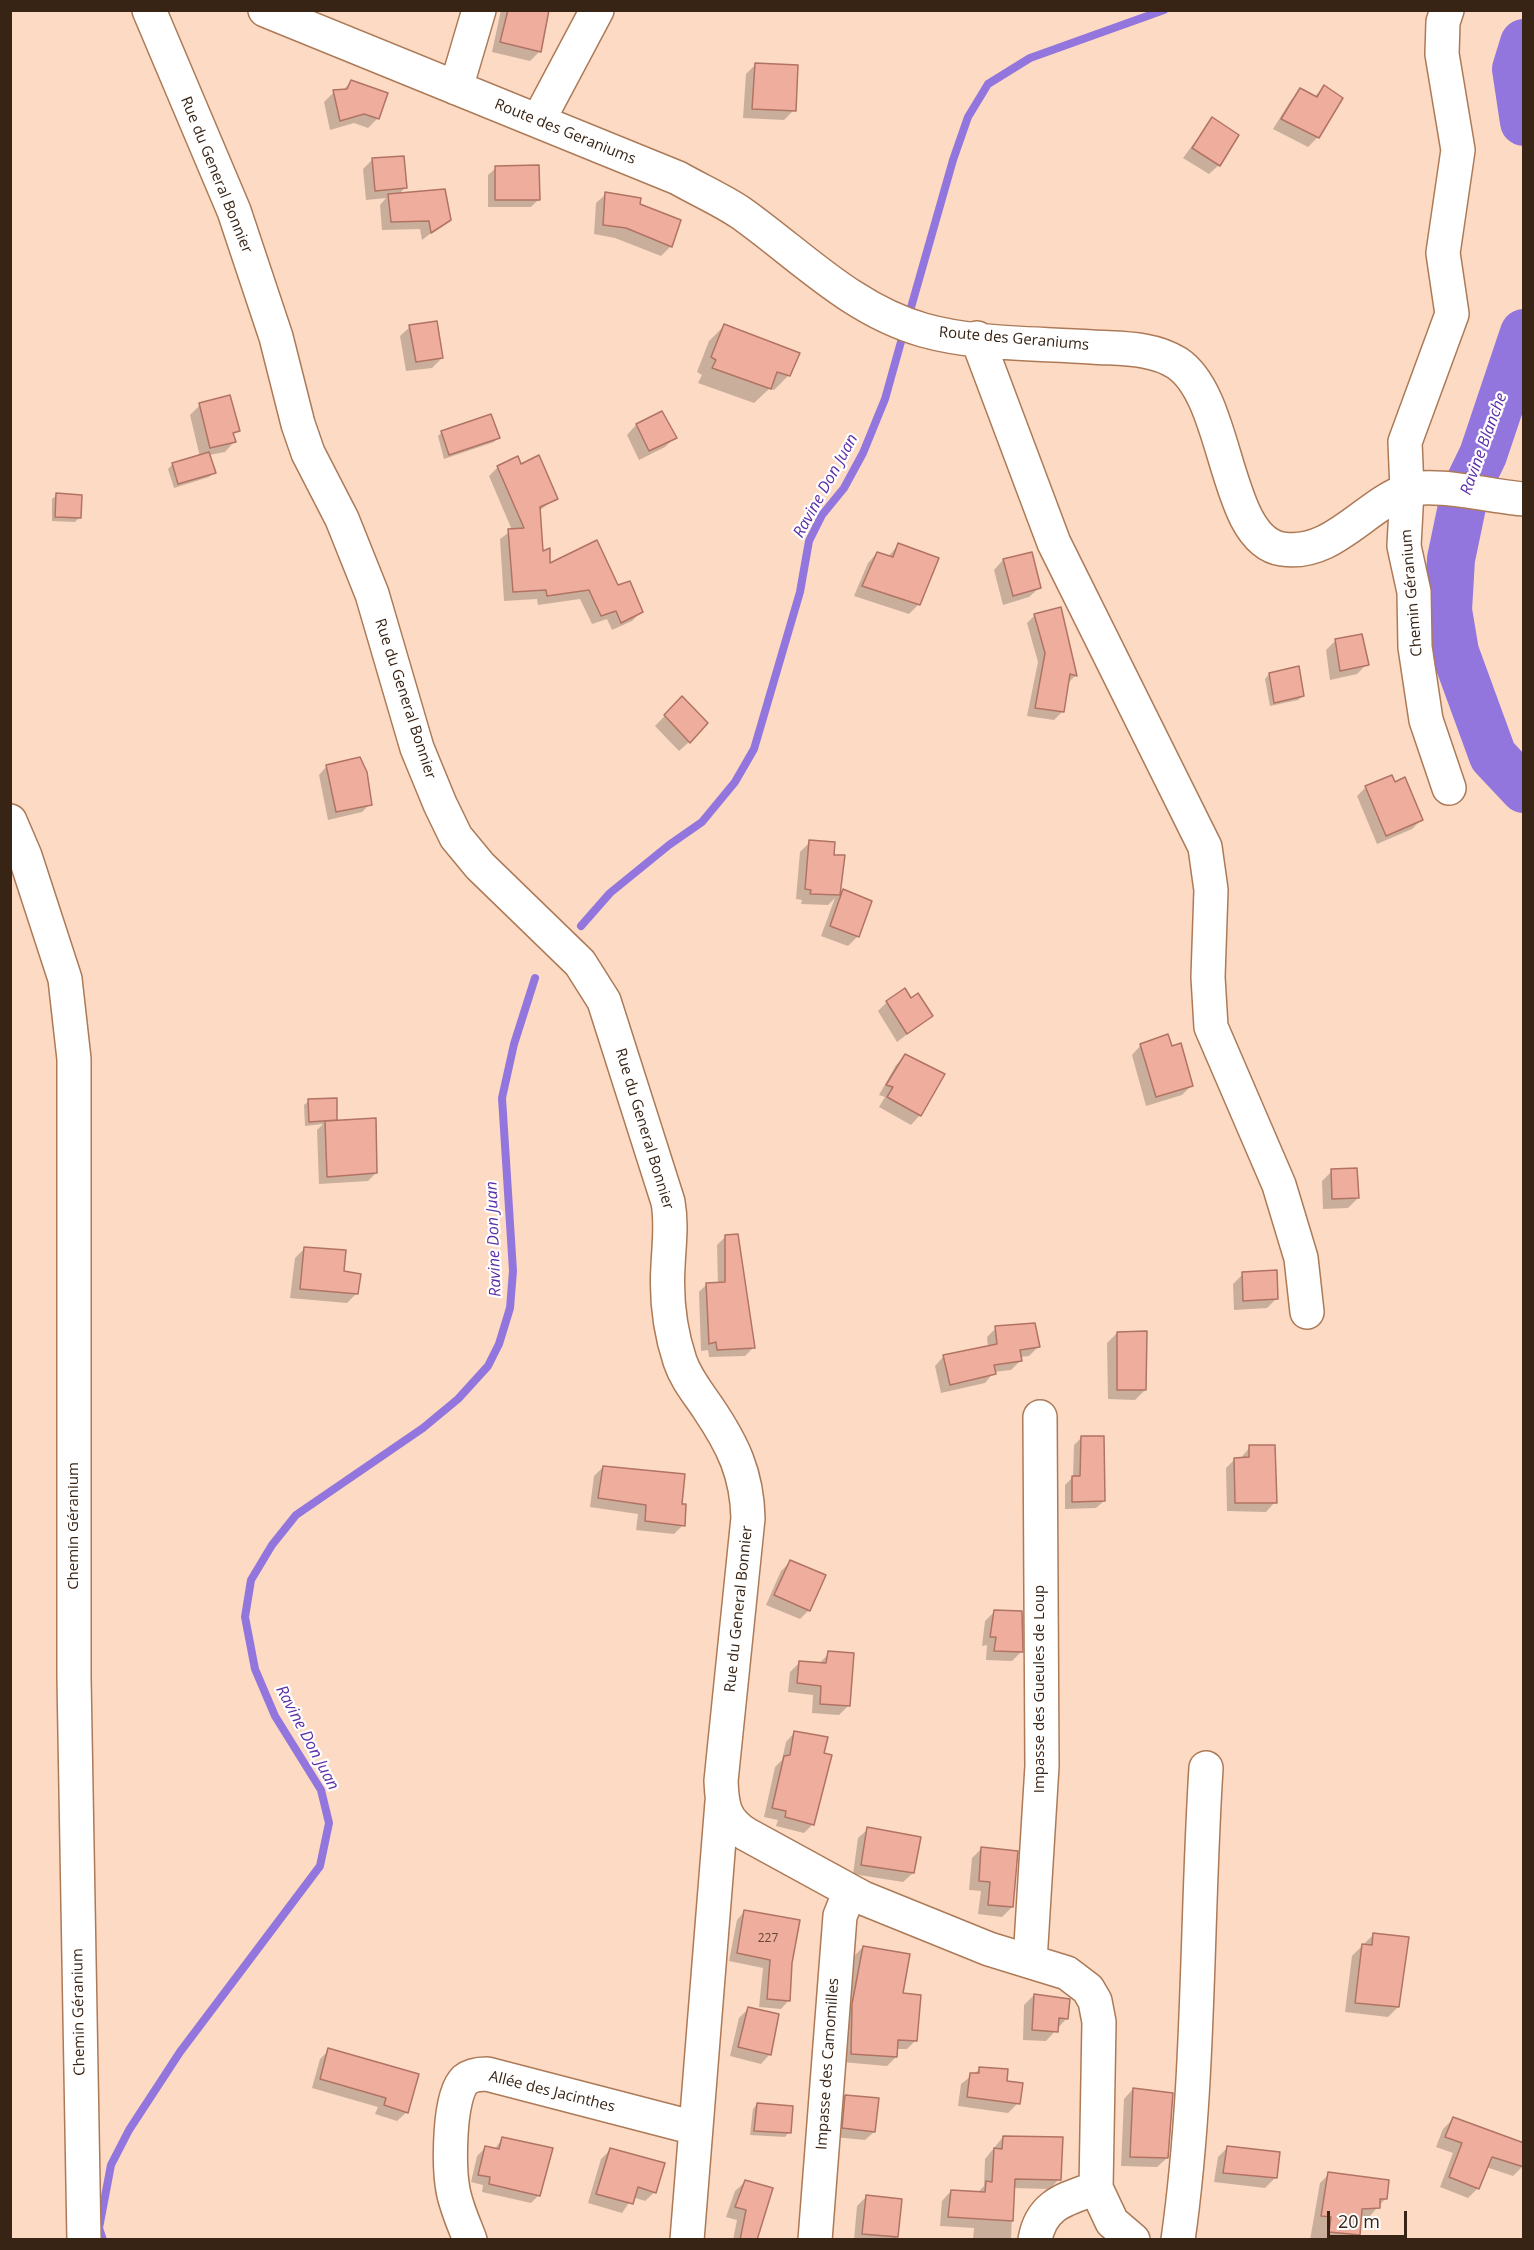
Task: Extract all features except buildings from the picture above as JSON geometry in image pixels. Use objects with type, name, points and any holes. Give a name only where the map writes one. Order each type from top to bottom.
[{"type":"street","name":"Rue du General Bonnier","points":[[149,10],[234,211],[276,337],[305,443],[342,519],[372,594],[417,748],[440,804],[456,837],[480,866],[580,963],[609,1013],[668,1202],[671,1224],[668,1265],[670,1323],[680,1363],[695,1392],[724,1434],[738,1460],[747,1489],[748,1518],[722,1781],[722,1802],[725,1815],[733,1826],[850,1891],[989,1949],[1067,1973],[1088,1989],[1095,2001],[1099,2022],[1096,2188],[1112,2222],[1133,2240]]},
{"type":"street","name":"Route des Geraniums","points":[[265,10],[678,178],[740,212],[872,311],[924,330],[977,338],[1138,350],[1160,354],[1177,363],[1191,374],[1211,414],[1244,515],[1261,540],[1271,546],[1283,550],[1308,549],[1323,543],[1379,505],[1407,490],[1448,490],[1513,498]]},
{"type":"street","points":[[456,88],[479,10]]},
{"type":"street","points":[[538,121],[597,10]]},
{"type":"street","name":"Chemin Géranium","points":[[1447,10],[1443,22],[1442,54],[1458,150],[1443,253],[1452,314],[1405,442],[1407,490],[1404,546],[1414,591],[1415,646],[1425,720],[1449,788]]},
{"type":"street","points":[[977,338],[1054,543],[1205,847],[1210,876],[1208,977],[1211,1027],[1279,1185],[1301,1258],[1307,1312]]},
{"type":"street","name":"Chemin Géranium","points":[[10,821],[26,856],[65,978],[74,1059],[74,1678],[84,2240]]},
{"type":"street","name":"Impasse des Gueules de Loup","points":[[1030,1961],[1042,1766],[1040,1417]]},
{"type":"street","points":[[1178,2240],[1188,2170],[1190,2107],[1196,2049],[1206,1768]]},
{"type":"street","points":[[687,2240],[722,1802]]},
{"type":"street","name":"Impasse des Camomilles","points":[[815,2240],[840,1916],[850,1891]]},
{"type":"street","name":"Allée des Jacinthes","points":[[470,2240],[453,2193],[451,2173],[455,2100],[465,2080],[475,2075],[487,2074],[695,2128]]},
{"type":"street","points":[[1035,2240],[1037,2226],[1047,2210],[1096,2188]]},
{"type":"waterway","name":"Ravine Don Juan","points":[[908,318],[953,160],[968,117],[988,84],[1030,58],[1164,10]]},
{"type":"waterway","name":"Ravine Blanche","points":[[1524,43],[1516,69],[1524,122]]},
{"type":"waterway","name":"Ravine Don Juan","points":[[581,926],[610,893],[669,845],[702,822],[735,782],[754,749],[800,592],[809,541],[822,515],[844,488],[863,453],[885,399],[904,331]]},
{"type":"waterway","name":"Ravine Blanche","points":[[1524,333],[1483,455],[1465,492],[1451,559],[1448,610],[1455,652],[1493,756],[1524,789]]},
{"type":"waterway","name":"Ravine Don Juan","points":[[103,2240],[99,2228],[111,2165],[129,2130],[180,2052],[320,1866],[329,1823],[321,1790],[275,1716],[255,1669],[245,1617],[251,1580],[272,1545],[296,1515],[423,1428],[458,1399],[488,1366],[499,1344],[510,1308],[513,1271],[502,1098],[514,1044],[535,978]]}]
